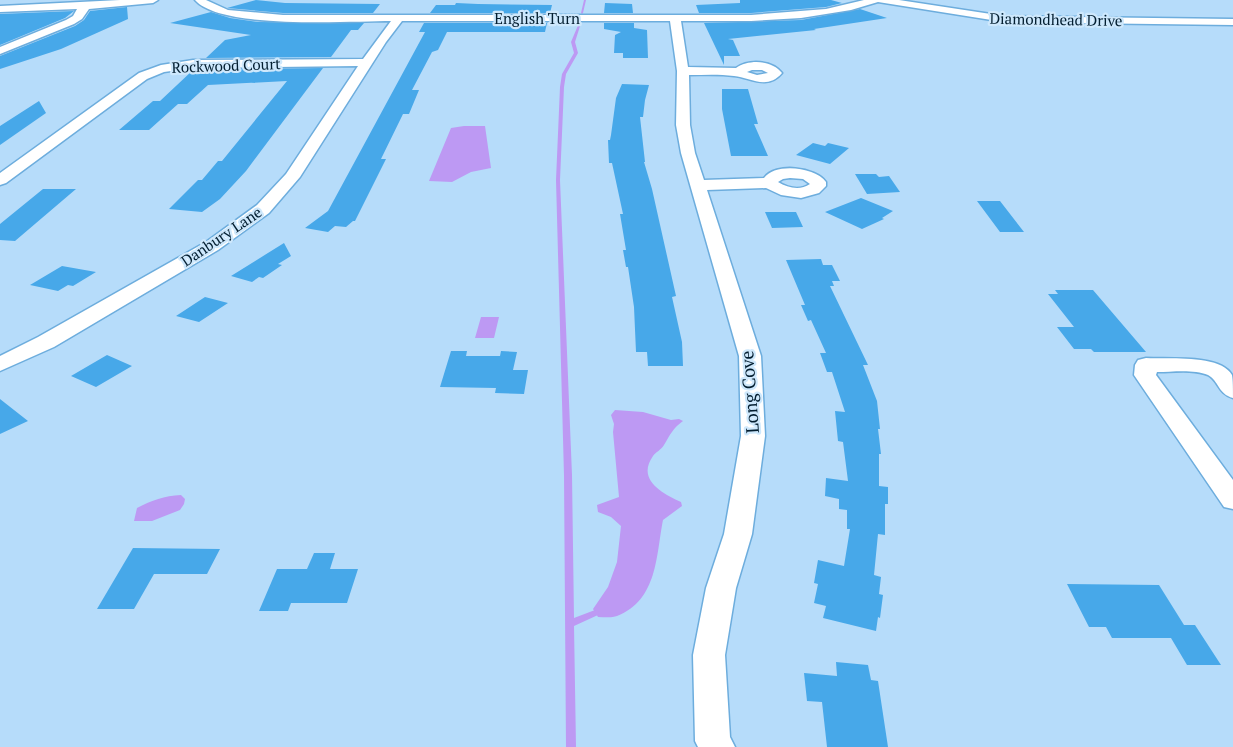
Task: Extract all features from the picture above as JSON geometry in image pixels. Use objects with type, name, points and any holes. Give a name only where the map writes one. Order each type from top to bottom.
[{"type":"street","points":[[2,10],[82,10],[153,0]]},
{"type":"street","name":"English Turn","points":[[200,0],[214,9],[239,15],[283,18],[742,18],[802,14],[875,0]]},
{"type":"street","name":"Diamondhead Drive","points":[[880,0],[1004,19],[1233,22]]},
{"type":"street","points":[[0,52],[18,46],[78,17],[82,10]]},
{"type":"street","name":"Danbury Lane","points":[[0,364],[46,342],[212,246],[262,209],[292,177],[398,18]]},
{"type":"street","name":"Long Cove","points":[[675,18],[683,72],[683,125],[688,153],[750,356],[753,436],[738,534],[721,588],[709,655],[713,745]]},
{"type":"street","points":[[0,47],[18,46]]},
{"type":"street","name":"Rockwood Court","points":[[0,180],[143,76],[161,68],[193,64],[368,62]]},
{"type":"street","points":[[683,72],[739,72]]},
{"type":"street","points":[[698,185],[770,183]]},
{"type":"street","points":[[1233,390],[1217,371],[1198,366],[1146,365],[1145,374],[1233,500]]},
{"type":"shaded area","points":[[485,126],[491,168],[471,172],[452,182],[429,181],[451,128]]},
{"type":"shaded area","points":[[481,317],[499,317],[494,338],[475,338]]},
{"type":"shaded area","points":[[615,410],[643,412],[671,420],[679,419],[683,421],[674,429],[663,447],[653,456],[648,472],[654,485],[667,495],[681,502],[682,506],[663,520],[653,575],[648,588],[640,599],[630,609],[617,616],[598,617],[593,609],[608,587],[617,562],[621,526],[611,517],[598,512],[597,505],[619,497],[613,432],[614,424],[611,415]]},
{"type":"shaded area","points":[[181,495],[185,499],[180,510],[152,521],[134,521],[137,508],[158,499]]},
{"type":"building","points":[[256,0],[285,3],[380,4],[373,13],[283,13],[227,8]]},
{"type":"building","points":[[740,0],[831,0],[842,3],[826,7],[751,13],[699,13],[696,5],[740,3]]},
{"type":"building","points":[[456,3],[552,5],[550,13],[430,13],[436,5],[455,5]]},
{"type":"building","points":[[605,3],[632,4],[633,13],[604,13]]},
{"type":"building","points":[[127,7],[128,19],[61,49],[0,69],[0,56],[75,26],[84,20],[90,11]]},
{"type":"building","points":[[860,9],[887,18],[814,29],[816,30],[728,39],[733,40],[740,56],[724,56],[724,65],[704,23],[801,20]]},
{"type":"building","points":[[74,11],[65,18],[0,45],[0,14]]},
{"type":"building","points":[[211,12],[230,18],[258,22],[364,23],[358,30],[351,30],[331,57],[206,58],[225,40],[251,35],[170,23]]},
{"type":"building","points":[[424,23],[547,23],[545,32],[447,32],[438,50],[432,52],[412,90],[419,90],[409,114],[403,114],[381,159],[386,159],[355,221],[346,227],[335,226],[328,232],[305,228],[328,211],[425,32],[419,32]]},
{"type":"building","points":[[604,23],[634,23],[634,28],[647,30],[648,58],[623,58],[623,53],[614,53],[615,35],[621,32],[604,29]]},
{"type":"building","points":[[323,68],[246,171],[220,199],[202,212],[169,209],[198,180],[202,180],[218,161],[222,161],[287,81],[208,85],[187,104],[178,104],[149,130],[119,130],[153,101],[160,101],[193,70]]},
{"type":"building","points":[[622,84],[649,85],[643,117],[640,117],[644,162],[652,189],[676,296],[672,297],[682,342],[683,366],[648,366],[647,352],[636,352],[634,307],[628,267],[626,267],[623,250],[626,250],[620,214],[623,214],[612,163],[609,163],[608,140],[610,140],[611,135],[616,98]]},
{"type":"building","points":[[722,89],[748,89],[758,124],[754,124],[768,156],[731,156],[722,109]]},
{"type":"building","points":[[39,101],[46,113],[0,145],[0,126]]},
{"type":"building","points":[[813,143],[825,146],[828,143],[849,148],[830,164],[796,155]]},
{"type":"building","points":[[855,174],[876,174],[879,177],[889,176],[900,192],[867,194]]},
{"type":"building","points":[[43,189],[76,189],[15,241],[0,240],[0,224]]},
{"type":"building","points":[[861,198],[893,211],[882,218],[884,219],[862,229],[825,212]]},
{"type":"building","points":[[977,201],[1000,201],[1024,232],[1000,232]]},
{"type":"building","points":[[765,212],[796,212],[803,227],[772,228]]},
{"type":"building","points":[[284,243],[291,256],[278,264],[282,265],[263,278],[259,277],[252,282],[231,276]]},
{"type":"building","points":[[821,259],[823,265],[832,265],[840,281],[832,281],[834,286],[830,286],[868,365],[863,365],[877,401],[881,454],[879,454],[879,486],[888,487],[888,504],[885,504],[885,535],[878,534],[874,575],[881,577],[879,594],[883,595],[876,631],[823,618],[826,606],[814,603],[818,584],[814,583],[818,560],[844,566],[850,529],[847,529],[847,510],[839,509],[839,499],[825,496],[826,478],[848,481],[843,442],[838,441],[835,411],[845,412],[832,372],[827,372],[820,353],[826,353],[811,320],[808,321],[801,305],[805,305],[786,260]]},
{"type":"building","points":[[62,266],[96,272],[73,286],[68,285],[58,291],[30,285]]},
{"type":"building","points":[[1055,290],[1093,290],[1146,352],[1094,352],[1091,349],[1074,349],[1057,327],[1074,327],[1048,294],[1058,294]]},
{"type":"building","points":[[205,297],[228,303],[199,322],[176,316]]},
{"type":"building","points":[[451,351],[467,351],[466,356],[500,356],[501,351],[517,352],[513,370],[528,370],[524,394],[495,393],[496,388],[440,387]]},
{"type":"building","points":[[107,355],[132,366],[96,387],[71,376]]},
{"type":"building","points":[[0,399],[28,421],[0,434]]},
{"type":"building","points":[[133,548],[220,549],[207,574],[154,574],[134,609],[97,609]]},
{"type":"building","points":[[314,553],[335,553],[330,569],[358,569],[347,603],[291,603],[288,611],[259,611],[277,569],[307,569]]},
{"type":"building","points":[[1067,584],[1159,585],[1184,625],[1195,625],[1221,665],[1187,665],[1171,638],[1112,638],[1106,627],[1089,627]]},
{"type":"building","points":[[836,662],[868,665],[871,680],[878,681],[888,747],[827,747],[822,702],[807,701],[804,673],[837,676]]},
{"type":"waterway","points":[[582,13],[585,0]]},
{"type":"waterway","points":[[570,624],[568,475],[558,180],[562,87],[564,74],[576,53],[573,42],[580,23]]},
{"type":"waterway","points":[[570,624],[595,613]]},
{"type":"waterway","points":[[570,624],[571,747]]}]
